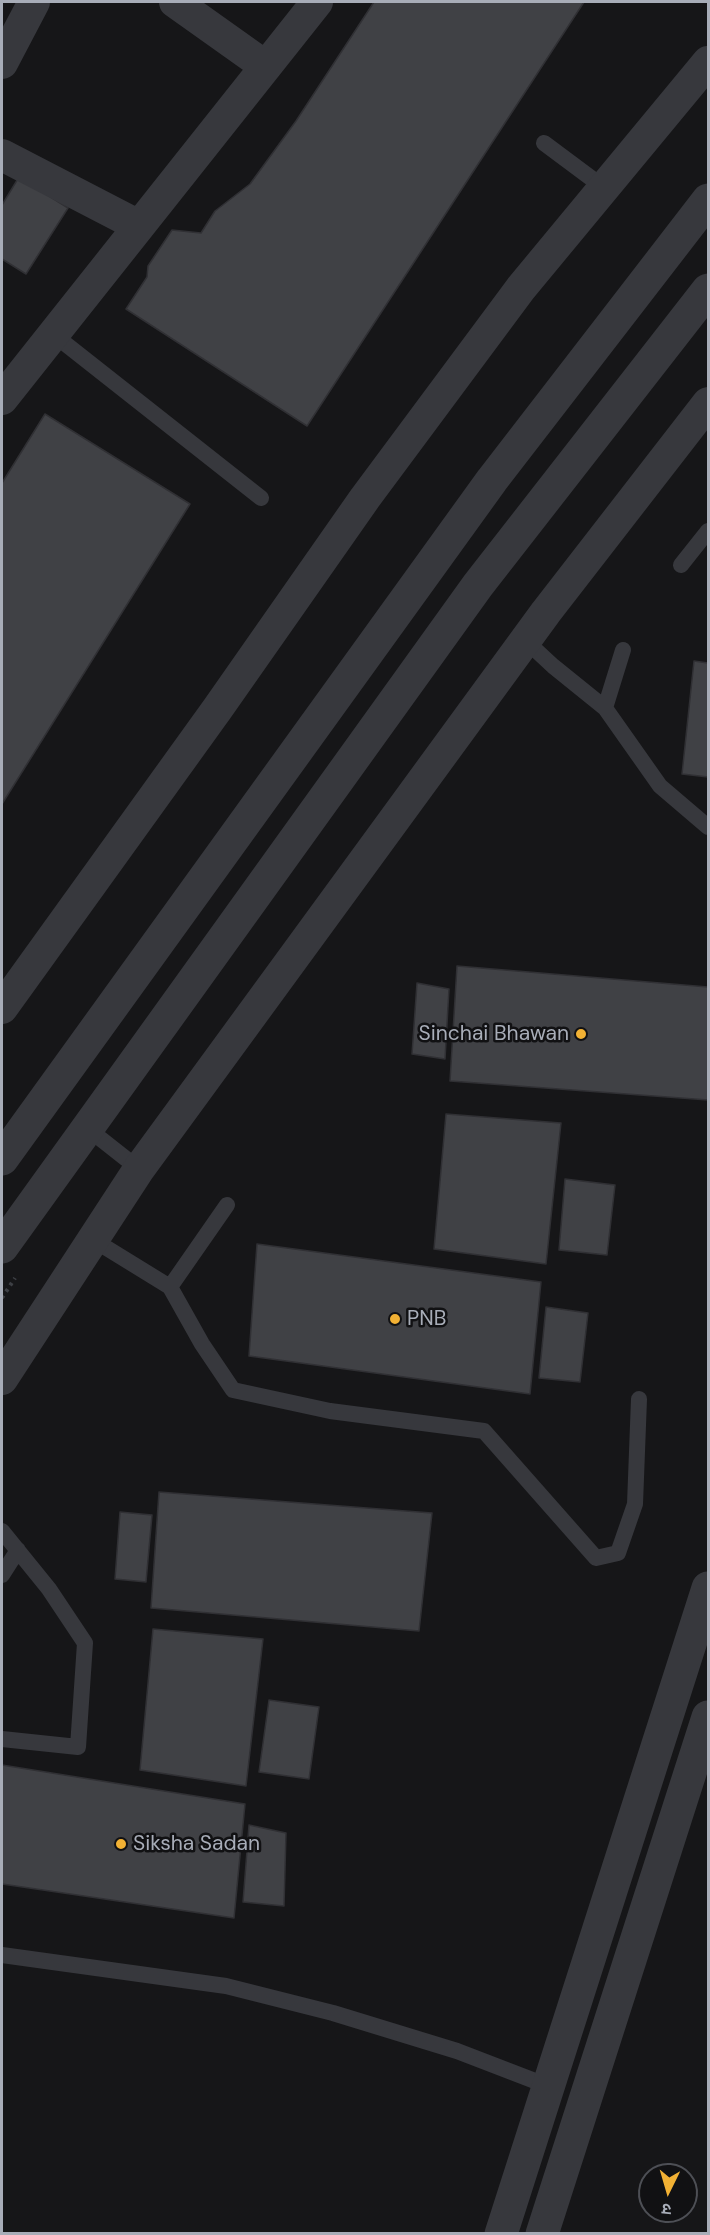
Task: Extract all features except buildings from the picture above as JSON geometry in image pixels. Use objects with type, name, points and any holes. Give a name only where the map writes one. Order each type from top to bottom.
[{"type":"street","points":[[2,63],[34,2]]},
{"type":"street","points":[[175,2],[265,66]]},
{"type":"street","points":[[2,399],[317,2]]},
{"type":"street","points":[[5,996],[218,708],[365,498],[521,288],[708,62]]},
{"type":"street","points":[[2,155],[139,226]]},
{"type":"street","points":[[2,1159],[492,480],[708,200]]},
{"type":"street","points":[[5,1236],[87,1128],[478,585],[708,290]]},
{"type":"street","points":[[2,1379],[139,1169],[525,640],[708,403]]},
{"type":"street","points":[[501,2234],[706,1604]]},
{"type":"street","points":[[542,2234],[708,1717]]},
{"type":"lane","points":[[544,142],[603,187]]},
{"type":"lane","points":[[53,334],[261,498]]},
{"type":"lane","points":[[681,565],[708,531]]},
{"type":"lane","points":[[525,640],[605,708],[660,786],[708,827]]},
{"type":"lane","points":[[605,708],[622,650]]},
{"type":"lane","points":[[87,1128],[139,1169]]},
{"type":"lane","points":[[170,1287],[227,1204]]},
{"type":"lane","points":[[92,1239],[170,1287],[202,1344],[233,1390],[330,1411],[484,1431],[596,1558],[618,1554],[635,1504],[639,1399]]},
{"type":"lane","points":[[2,1531],[49,1589],[85,1643],[78,1747],[2,1739]]},
{"type":"lane","points":[[2,1575],[18,1551]]},
{"type":"lane","points":[[2,1955],[226,1986],[333,2013],[457,2051],[548,2086]]},
{"type":"place","name":"Sinchai Bhawan","points":[[581,1034]]},
{"type":"place","name":"PNB","points":[[395,1319]]},
{"type":"place","name":"Siksha Sadan","points":[[121,1844]]}]
